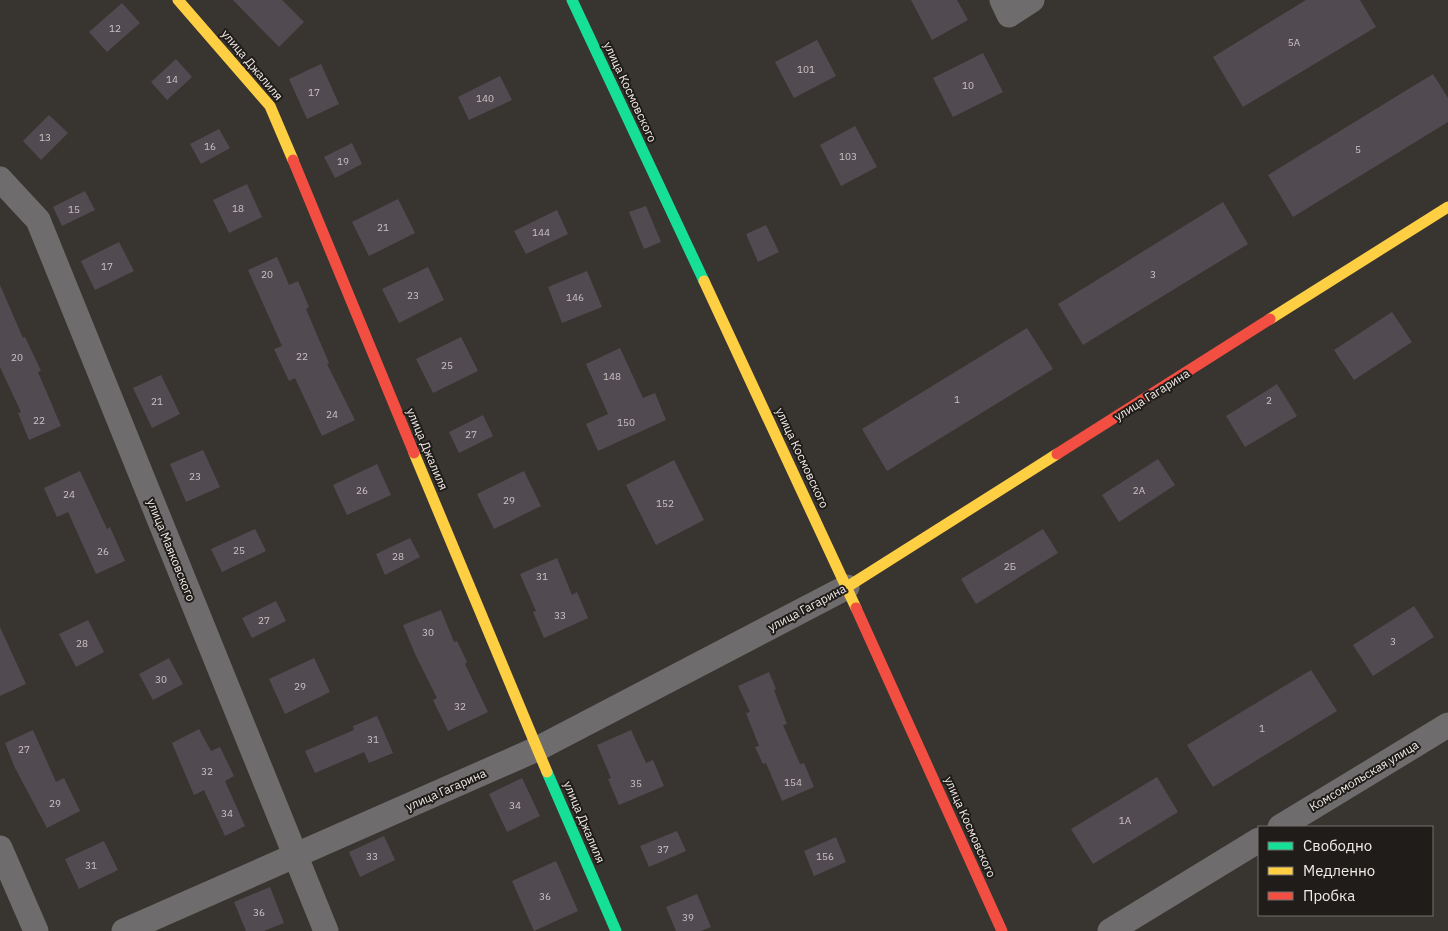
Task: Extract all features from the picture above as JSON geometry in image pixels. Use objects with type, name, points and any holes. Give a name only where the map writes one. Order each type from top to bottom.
[{"type":"street","name":"улица Джалиля","points":[[178,0],[270,106],[537,750],[616,931]]},
{"type":"street","name":"улица Космовского","points":[[572,0],[847,587],[1002,931]]},
{"type":"street","points":[[1005,7],[1032,0]]},
{"type":"street","name":"улица Маяковского","points":[[0,179],[38,220],[326,931]]},
{"type":"street","name":"улица Гагарина","points":[[124,931],[537,750],[847,587],[1448,207]]},
{"type":"street","name":"Комсомольская улица","points":[[1282,826],[1448,725]]},
{"type":"street","points":[[1110,931],[1258,841]]},
{"type":"street","points":[[0,848],[36,931]]},
{"type":"building","points":[[233,0],[282,0],[304,22],[279,47]]},
{"type":"building","points":[[911,0],[957,0],[968,20],[932,40]]},
{"type":"building","points":[[1306,0],[1360,0],[1376,27],[1243,107],[1213,57]]},
{"type":"building","points":[[122,3],[140,23],[107,52],[89,32]]},
{"type":"building","points":[[817,40],[836,76],[794,98],[775,62]]},
{"type":"building","points":[[983,53],[1003,92],[953,117],[933,78]]},
{"type":"building","points":[[176,59],[192,77],[167,100],[151,82]]},
{"type":"building","points":[[321,64],[339,104],[307,119],[289,79]]},
{"type":"building","points":[[1433,74],[1448,98],[1448,122],[1293,217],[1268,175]]},
{"type":"building","points":[[500,76],[512,100],[469,120],[458,97]]},
{"type":"building","points":[[49,115],[68,133],[41,160],[23,141]]},
{"type":"building","points":[[855,126],[877,167],[841,186],[820,145]]},
{"type":"building","points":[[219,129],[230,148],[201,164],[190,144]]},
{"type":"building","points":[[352,143],[362,164],[335,178],[324,157]]},
{"type":"building","points":[[247,184],[262,217],[229,233],[213,200]]},
{"type":"building","points":[[85,191],[95,210],[62,226],[53,207]]},
{"type":"building","points":[[398,199],[415,233],[369,256],[352,222]]},
{"type":"building","points":[[1223,202],[1248,244],[1083,345],[1058,304]]},
{"type":"building","points":[[646,206],[661,242],[644,249],[629,212]]},
{"type":"building","points":[[557,210],[568,234],[526,254],[514,231]]},
{"type":"building","points":[[766,225],[779,252],[758,262],[746,234]]},
{"type":"building","points":[[119,242],[134,271],[95,290],[81,261]]},
{"type":"building","points":[[277,257],[289,285],[298,281],[309,307],[306,309],[329,363],[327,364],[355,420],[322,436],[295,378],[289,381],[274,349],[282,346],[248,270]]},
{"type":"building","points":[[428,267],[444,300],[399,323],[382,289]]},
{"type":"building","points":[[587,271],[602,307],[562,323],[548,287]]},
{"type":"building","points":[[0,285],[23,338],[25,337],[41,371],[38,372],[61,426],[29,440],[18,413],[21,412],[0,367]]},
{"type":"building","points":[[1392,312],[1412,342],[1354,380],[1334,350]]},
{"type":"building","points":[[1027,328],[1053,369],[887,471],[862,429]]},
{"type":"building","points":[[461,337],[478,371],[433,393],[416,359]]},
{"type":"building","points":[[620,348],[643,398],[655,393],[666,420],[598,451],[586,424],[608,414],[586,364]]},
{"type":"building","points":[[161,375],[180,414],[152,428],[133,388]]},
{"type":"building","points":[[1277,384],[1297,416],[1245,447],[1226,416]]},
{"type":"building","points":[[483,415],[493,436],[459,453],[449,432]]},
{"type":"building","points":[[203,450],[220,487],[186,502],[170,464]]},
{"type":"building","points":[[1158,459],[1175,485],[1119,522],[1102,495]]},
{"type":"building","points":[[674,460],[704,520],[656,545],[626,485]]},
{"type":"building","points":[[377,464],[391,495],[347,515],[333,485]]},
{"type":"building","points":[[80,471],[107,529],[110,527],[125,561],[96,574],[68,512],[57,517],[44,488]]},
{"type":"building","points":[[524,471],[541,506],[494,529],[477,494]]},
{"type":"building","points":[[255,529],[266,551],[222,572],[211,549]]},
{"type":"building","points":[[1043,529],[1058,553],[976,604],[961,579]]},
{"type":"building","points":[[410,538],[420,557],[385,575],[376,554]]},
{"type":"building","points":[[557,558],[572,595],[577,592],[588,618],[544,638],[533,612],[536,611],[520,574]]},
{"type":"building","points":[[276,601],[286,621],[252,638],[242,618]]},
{"type":"building","points":[[1414,606],[1434,637],[1373,676],[1353,645]]},
{"type":"building","points":[[441,610],[454,642],[457,641],[467,662],[465,664],[488,712],[448,731],[433,700],[437,698],[403,625]]},
{"type":"building","points":[[88,620],[104,652],[76,667],[59,634]]},
{"type":"building","points":[[0,627],[26,684],[0,696]]},
{"type":"building","points":[[169,658],[183,684],[153,700],[139,674]]},
{"type":"building","points":[[314,658],[330,692],[285,714],[269,679]]},
{"type":"building","points":[[1311,670],[1337,711],[1213,787],[1187,745]]},
{"type":"building","points":[[769,672],[787,724],[783,725],[800,764],[804,763],[814,787],[782,801],[766,763],[763,764],[755,747],[759,746],[746,713],[750,712],[738,686]]},
{"type":"building","points":[[377,716],[393,753],[369,763],[364,752],[315,773],[305,751],[354,730],[353,726]]},
{"type":"building","points":[[199,729],[211,751],[220,747],[234,776],[225,781],[245,826],[225,836],[204,790],[194,795],[172,743]]},
{"type":"building","points":[[33,730],[56,782],[64,778],[80,811],[47,828],[15,768],[5,743]]},
{"type":"building","points":[[631,730],[646,763],[653,760],[664,786],[619,805],[608,779],[611,778],[597,745]]},
{"type":"building","points":[[1157,777],[1178,812],[1093,864],[1071,829]]},
{"type":"building","points":[[522,778],[540,816],[507,832],[489,794]]},
{"type":"building","points":[[677,831],[686,851],[649,867],[640,846]]},
{"type":"building","points":[[384,836],[395,860],[360,877],[349,852]]},
{"type":"building","points":[[836,837],[846,862],[814,876],[804,851]]},
{"type":"building","points":[[104,841],[118,870],[79,889],[65,859]]},
{"type":"building","points":[[556,861],[578,911],[534,931],[512,881]]},
{"type":"building","points":[[270,887],[284,923],[264,931],[246,931],[234,902]]},
{"type":"building","points":[[697,894],[711,927],[701,931],[676,931],[666,907]]},
{"type":"traffic: fast","points":[[572,0],[704,281]]},
{"type":"traffic: fast","points":[[547,772],[616,931]]},
{"type":"traffic: slow","points":[[178,0],[270,106],[293,160]]},
{"type":"traffic: slow","points":[[1270,319],[1448,207]]},
{"type":"traffic: slow","points":[[704,281],[856,608]]},
{"type":"traffic: slow","points":[[414,453],[547,772]]},
{"type":"traffic: slow","points":[[847,587],[1057,454]]},
{"type":"traffic: jam","points":[[293,160],[414,453]]},
{"type":"traffic: jam","points":[[1057,454],[1270,319]]},
{"type":"traffic: jam","points":[[856,608],[1002,931]]}]
